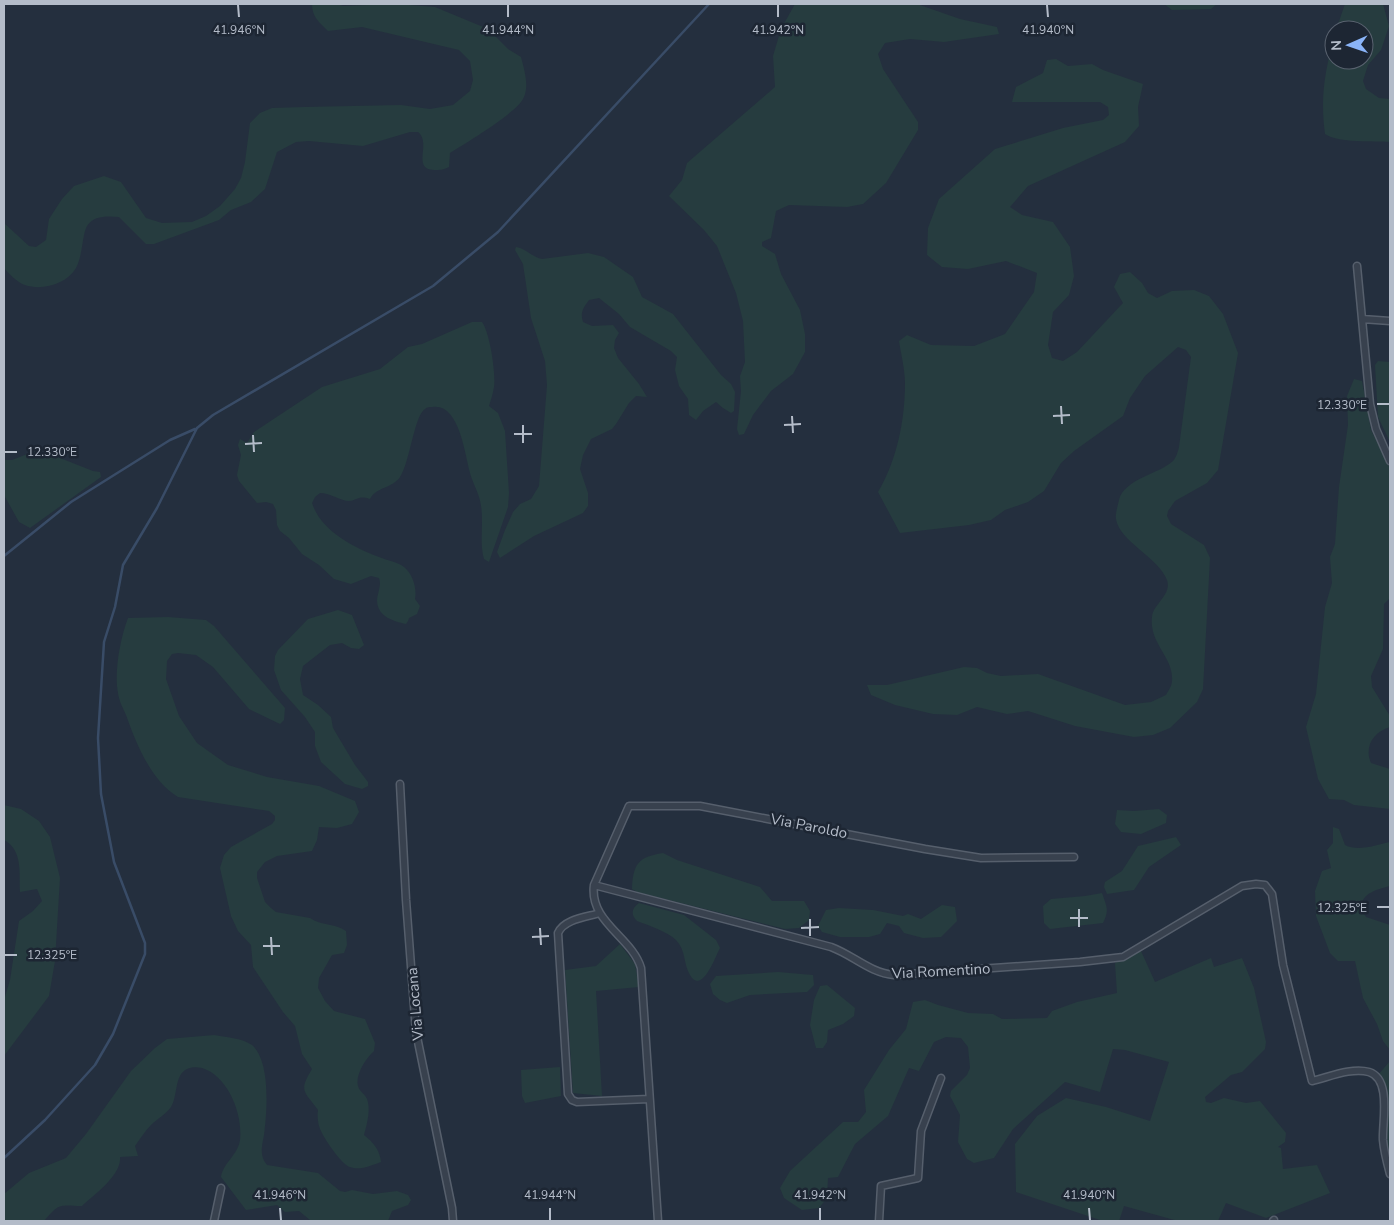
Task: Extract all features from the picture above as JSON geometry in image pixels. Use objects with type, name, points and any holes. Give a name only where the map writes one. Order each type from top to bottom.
[{"type":"street","points":[[1356,266],[1370,404],[1376,429],[1390,461]]},
{"type":"street","points":[[1362,320],[1390,321]]},
{"type":"street","name":"Via Locana","points":[[400,784],[416,1032],[452,1208],[453,1221]]},
{"type":"street","name":"Via Paroldo","points":[[594,885],[629,806],[700,806],[981,858],[1074,857]]},
{"type":"street","points":[[594,885],[594,901],[600,913],[635,954],[641,968],[658,1221]]},
{"type":"street","name":"Via Romentino","points":[[594,885],[831,947],[876,971],[894,975],[1080,962],[1123,957],[1242,886],[1265,885],[1272,894],[1283,965],[1312,1081],[1349,1072],[1368,1072],[1375,1076],[1380,1082],[1384,1097],[1383,1141],[1390,1174]]},
{"type":"street","points":[[600,913],[566,924],[558,932],[568,1094],[572,1100],[578,1102],[649,1099]]},
{"type":"street","points":[[879,1221],[882,1186],[918,1178],[920,1131],[941,1078]]},
{"type":"street","points":[[214,1221],[221,1188]]},
{"type":"green space","points":[[312,4],[337,4],[343,6],[397,4],[435,7],[488,29],[508,49],[521,57],[526,84],[523,99],[519,105],[501,120],[450,153],[449,167],[445,169],[427,169],[424,165],[423,142],[418,132],[410,132],[363,146],[309,141],[296,142],[277,152],[265,189],[251,202],[231,210],[219,220],[154,244],[146,244],[119,217],[97,218],[87,226],[76,268],[72,274],[60,282],[54,285],[32,287],[13,278],[4,268],[4,223],[29,246],[36,247],[46,240],[49,219],[62,199],[74,186],[104,176],[121,182],[146,218],[162,223],[192,222],[206,216],[220,206],[235,189],[241,178],[250,123],[260,113],[272,108],[401,105],[430,109],[453,105],[470,91],[473,80],[470,61],[459,50],[362,27],[328,31],[315,16]]},
{"type":"green space","points":[[795,4],[917,4],[960,19],[997,27],[999,34],[944,42],[910,39],[885,43],[878,54],[883,69],[918,122],[918,130],[886,183],[863,204],[847,207],[789,205],[776,211],[771,238],[762,242],[762,246],[775,254],[781,274],[800,310],[805,334],[805,352],[793,374],[771,391],[753,415],[744,434],[739,435],[737,429],[741,391],[740,376],[745,362],[743,321],[736,293],[717,246],[704,230],[669,196],[682,180],[687,163],[775,87],[773,56],[781,29]]},
{"type":"green space","points":[[1164,4],[1217,4],[1211,9],[1172,10]]},
{"type":"green space","points":[[1345,4],[1383,4],[1389,26],[1381,50],[1374,58],[1374,20],[1339,20]]},
{"type":"green space","points":[[1056,59],[1068,66],[1092,64],[1103,70],[1143,84],[1138,107],[1139,126],[1125,142],[1028,186],[1010,207],[1022,215],[1053,222],[1070,247],[1074,276],[1069,295],[1053,312],[1048,345],[1052,358],[1063,361],[1077,352],[1123,303],[1114,287],[1120,274],[1130,272],[1142,283],[1148,293],[1157,298],[1172,291],[1194,290],[1209,296],[1223,314],[1238,353],[1218,470],[1207,483],[1175,501],[1167,516],[1171,524],[1204,545],[1210,558],[1203,689],[1197,702],[1170,728],[1153,735],[1134,737],[1075,726],[1028,711],[1007,714],[977,707],[957,715],[933,714],[895,705],[871,695],[867,685],[887,685],[964,667],[977,668],[987,673],[1001,676],[1038,674],[1125,705],[1151,702],[1166,695],[1171,685],[1172,672],[1152,627],[1153,612],[1165,595],[1168,585],[1167,580],[1156,564],[1124,535],[1116,519],[1116,512],[1122,493],[1128,487],[1167,466],[1176,456],[1179,447],[1191,357],[1186,350],[1178,347],[1145,376],[1130,398],[1123,416],[1074,451],[1061,463],[1044,491],[1028,502],[1005,510],[991,520],[969,525],[900,533],[878,492],[885,480],[899,439],[905,397],[904,367],[899,341],[907,335],[931,345],[974,346],[1005,334],[1034,292],[1037,273],[1006,261],[968,269],[942,267],[927,255],[928,228],[939,199],[995,149],[1063,128],[1103,120],[1109,115],[1108,107],[1100,102],[1012,102],[1016,87],[1043,73],[1047,60]]},
{"type":"green space","points":[[1326,70],[1366,70],[1363,81],[1366,89],[1379,98],[1390,99],[1390,142],[1338,139],[1325,134],[1324,85]]},
{"type":"green space","points":[[516,247],[542,259],[588,253],[604,257],[633,277],[642,297],[673,314],[721,375],[731,384],[735,392],[734,411],[731,413],[716,402],[703,411],[696,420],[689,415],[688,399],[679,386],[675,370],[677,357],[671,351],[630,327],[619,314],[599,298],[589,300],[583,311],[583,322],[592,326],[613,325],[619,333],[615,340],[614,348],[618,358],[647,397],[636,396],[629,403],[612,429],[591,439],[583,455],[580,469],[588,493],[588,506],[583,513],[534,536],[500,558],[497,552],[513,512],[520,504],[531,499],[539,486],[547,385],[545,361],[531,318],[523,264],[515,250]]},
{"type":"green space","points":[[472,322],[482,322],[488,335],[494,373],[493,392],[489,406],[498,413],[505,431],[509,493],[508,507],[489,562],[484,559],[482,513],[463,442],[455,421],[449,413],[441,408],[428,407],[421,413],[407,461],[397,481],[376,492],[370,499],[360,498],[346,501],[320,493],[312,503],[316,513],[323,522],[339,537],[369,553],[399,564],[407,570],[414,582],[415,599],[420,606],[417,614],[409,618],[406,624],[391,620],[380,611],[377,601],[380,584],[379,578],[371,576],[351,584],[334,579],[319,565],[302,554],[289,538],[280,531],[273,504],[266,502],[257,503],[239,481],[237,475],[241,455],[238,445],[240,439],[247,443],[254,432],[322,387],[380,369],[408,347],[422,344]]},
{"type":"green space","points":[[1378,361],[1390,362],[1390,442],[1378,417],[1375,365]]},
{"type":"green space","points":[[1354,379],[1362,381],[1371,430],[1390,468],[1390,598],[1384,604],[1383,649],[1371,676],[1372,687],[1390,716],[1390,727],[1375,736],[1369,746],[1369,757],[1371,763],[1390,769],[1390,809],[1354,805],[1344,800],[1329,799],[1318,779],[1306,727],[1316,694],[1325,607],[1332,583],[1330,557],[1335,544],[1339,487],[1348,425],[1347,396]]},
{"type":"green space","points":[[35,451],[100,472],[101,477],[30,528],[19,522],[4,495],[4,460],[12,460]]},
{"type":"green space","points":[[338,610],[352,615],[364,645],[359,649],[351,648],[342,643],[330,645],[303,666],[300,679],[303,695],[331,717],[333,728],[355,765],[368,782],[368,786],[362,789],[345,784],[321,762],[315,746],[315,732],[305,717],[281,690],[274,670],[275,656],[278,650],[308,619]]},
{"type":"green space","points":[[168,617],[206,620],[214,626],[285,708],[284,720],[280,724],[249,709],[213,667],[196,655],[172,654],[167,661],[166,679],[179,716],[197,743],[228,765],[267,777],[319,786],[355,801],[359,812],[352,824],[337,828],[319,827],[317,840],[312,851],[277,856],[265,862],[257,872],[257,878],[265,902],[276,912],[310,918],[346,931],[347,945],[344,953],[332,955],[319,978],[318,988],[325,1001],[334,1011],[365,1019],[375,1043],[374,1051],[362,1067],[357,1082],[366,1097],[369,1108],[364,1135],[376,1147],[381,1162],[362,1168],[350,1167],[339,1157],[324,1137],[319,1125],[318,1110],[304,1090],[305,1082],[312,1069],[302,1054],[295,1026],[283,1012],[253,967],[251,945],[238,931],[231,916],[220,868],[224,855],[231,847],[272,824],[275,816],[269,811],[178,797],[168,790],[152,771],[121,704],[117,685],[117,666],[122,636],[128,618]]},
{"type":"green space","points":[[4,805],[21,809],[39,821],[50,837],[60,878],[55,961],[49,996],[4,1056],[4,1000],[10,980],[19,921],[33,911],[42,901],[37,889],[20,892],[20,870],[17,856],[10,844],[4,840]]},
{"type":"green space","points":[[1159,809],[1167,815],[1166,823],[1141,834],[1121,832],[1115,824],[1117,810]]},
{"type":"green space","points":[[1333,827],[1339,829],[1345,845],[1350,847],[1367,847],[1390,842],[1390,886],[1367,895],[1362,904],[1366,917],[1390,925],[1390,1050],[1383,1041],[1377,1024],[1363,998],[1355,961],[1338,961],[1330,953],[1316,916],[1315,891],[1322,871],[1331,868],[1327,850],[1333,843]]},
{"type":"green space","points":[[1176,837],[1181,845],[1149,867],[1134,890],[1107,894],[1104,887],[1105,882],[1122,871],[1138,846]]},
{"type":"green space","points":[[663,853],[677,860],[760,887],[772,901],[804,901],[810,911],[809,920],[799,928],[785,929],[637,892],[632,889],[634,873],[638,863],[648,857]]},
{"type":"green space","points":[[1102,893],[1107,911],[1103,923],[1050,929],[1044,923],[1043,906],[1051,899]]},
{"type":"green space","points":[[639,903],[684,915],[716,940],[720,948],[704,978],[699,981],[690,975],[683,952],[676,940],[637,921],[633,916],[633,911]]},
{"type":"green space","points":[[942,905],[955,907],[957,921],[941,937],[923,938],[904,933],[899,926],[887,923],[880,934],[869,937],[840,937],[822,932],[818,926],[826,910],[839,908],[873,910],[903,916],[908,914],[921,919]]},
{"type":"green space","points":[[620,944],[635,964],[639,987],[596,991],[602,1096],[573,1093],[565,970],[596,966]]},
{"type":"green space","points":[[1141,951],[1155,982],[1211,958],[1214,967],[1242,958],[1254,988],[1266,1042],[1265,1049],[1242,1072],[1231,1075],[1205,1097],[1206,1102],[1211,1103],[1224,1098],[1246,1103],[1260,1101],[1286,1133],[1285,1142],[1278,1147],[1281,1148],[1283,1169],[1317,1165],[1330,1193],[1266,1218],[1226,1203],[1218,1221],[1178,1221],[1124,1206],[1119,1221],[1103,1221],[1016,1192],[1015,1144],[1037,1116],[1066,1098],[1106,1107],[1150,1121],[1169,1062],[1125,1050],[1113,1049],[1100,1092],[1065,1082],[1013,1129],[994,1158],[974,1163],[967,1159],[958,1142],[960,1115],[950,1096],[951,1091],[967,1075],[970,1068],[968,1047],[961,1038],[946,1037],[934,1042],[919,1071],[909,1068],[888,1116],[855,1144],[838,1177],[828,1178],[827,1198],[819,1208],[802,1210],[784,1198],[780,1188],[790,1171],[843,1122],[858,1122],[866,1112],[864,1090],[889,1050],[906,1029],[913,1002],[925,1000],[968,1013],[993,1014],[1002,1019],[1047,1018],[1052,1011],[1077,1002],[1117,993],[1115,963]]},
{"type":"green space","points":[[778,972],[813,975],[814,985],[807,992],[750,995],[727,1003],[713,994],[710,984],[716,976]]},
{"type":"green space","points":[[827,985],[855,1008],[854,1016],[843,1024],[828,1030],[827,1042],[823,1048],[816,1048],[810,1025],[814,1000],[820,986]]},
{"type":"green space","points":[[214,1035],[248,1043],[258,1053],[265,1075],[267,1101],[262,1151],[264,1162],[267,1165],[318,1173],[340,1191],[345,1192],[352,1190],[373,1194],[397,1191],[408,1195],[411,1200],[408,1205],[392,1211],[388,1221],[310,1220],[299,1211],[285,1212],[277,1205],[246,1210],[221,1177],[240,1140],[239,1119],[232,1097],[226,1087],[211,1072],[194,1067],[189,1068],[180,1076],[171,1107],[149,1127],[135,1146],[138,1156],[120,1157],[117,1171],[112,1178],[82,1206],[60,1206],[44,1221],[4,1221],[4,1194],[29,1173],[66,1158],[86,1134],[131,1071],[155,1048],[167,1039]]},
{"type":"green space","points":[[1390,1061],[1390,1164],[1386,1144],[1385,1092],[1378,1075]]},
{"type":"green space","points":[[560,1067],[561,1096],[525,1103],[522,1096],[521,1070]]},
{"type":"waterway","points":[[4,1158],[45,1120],[95,1065],[113,1034],[145,954],[145,943],[114,862],[101,794],[98,738],[104,642],[115,607],[123,565],[157,508],[197,428],[213,415],[433,286],[498,232],[709,4]]},
{"type":"waterway","points":[[4,556],[71,502],[170,440],[195,429]]}]
